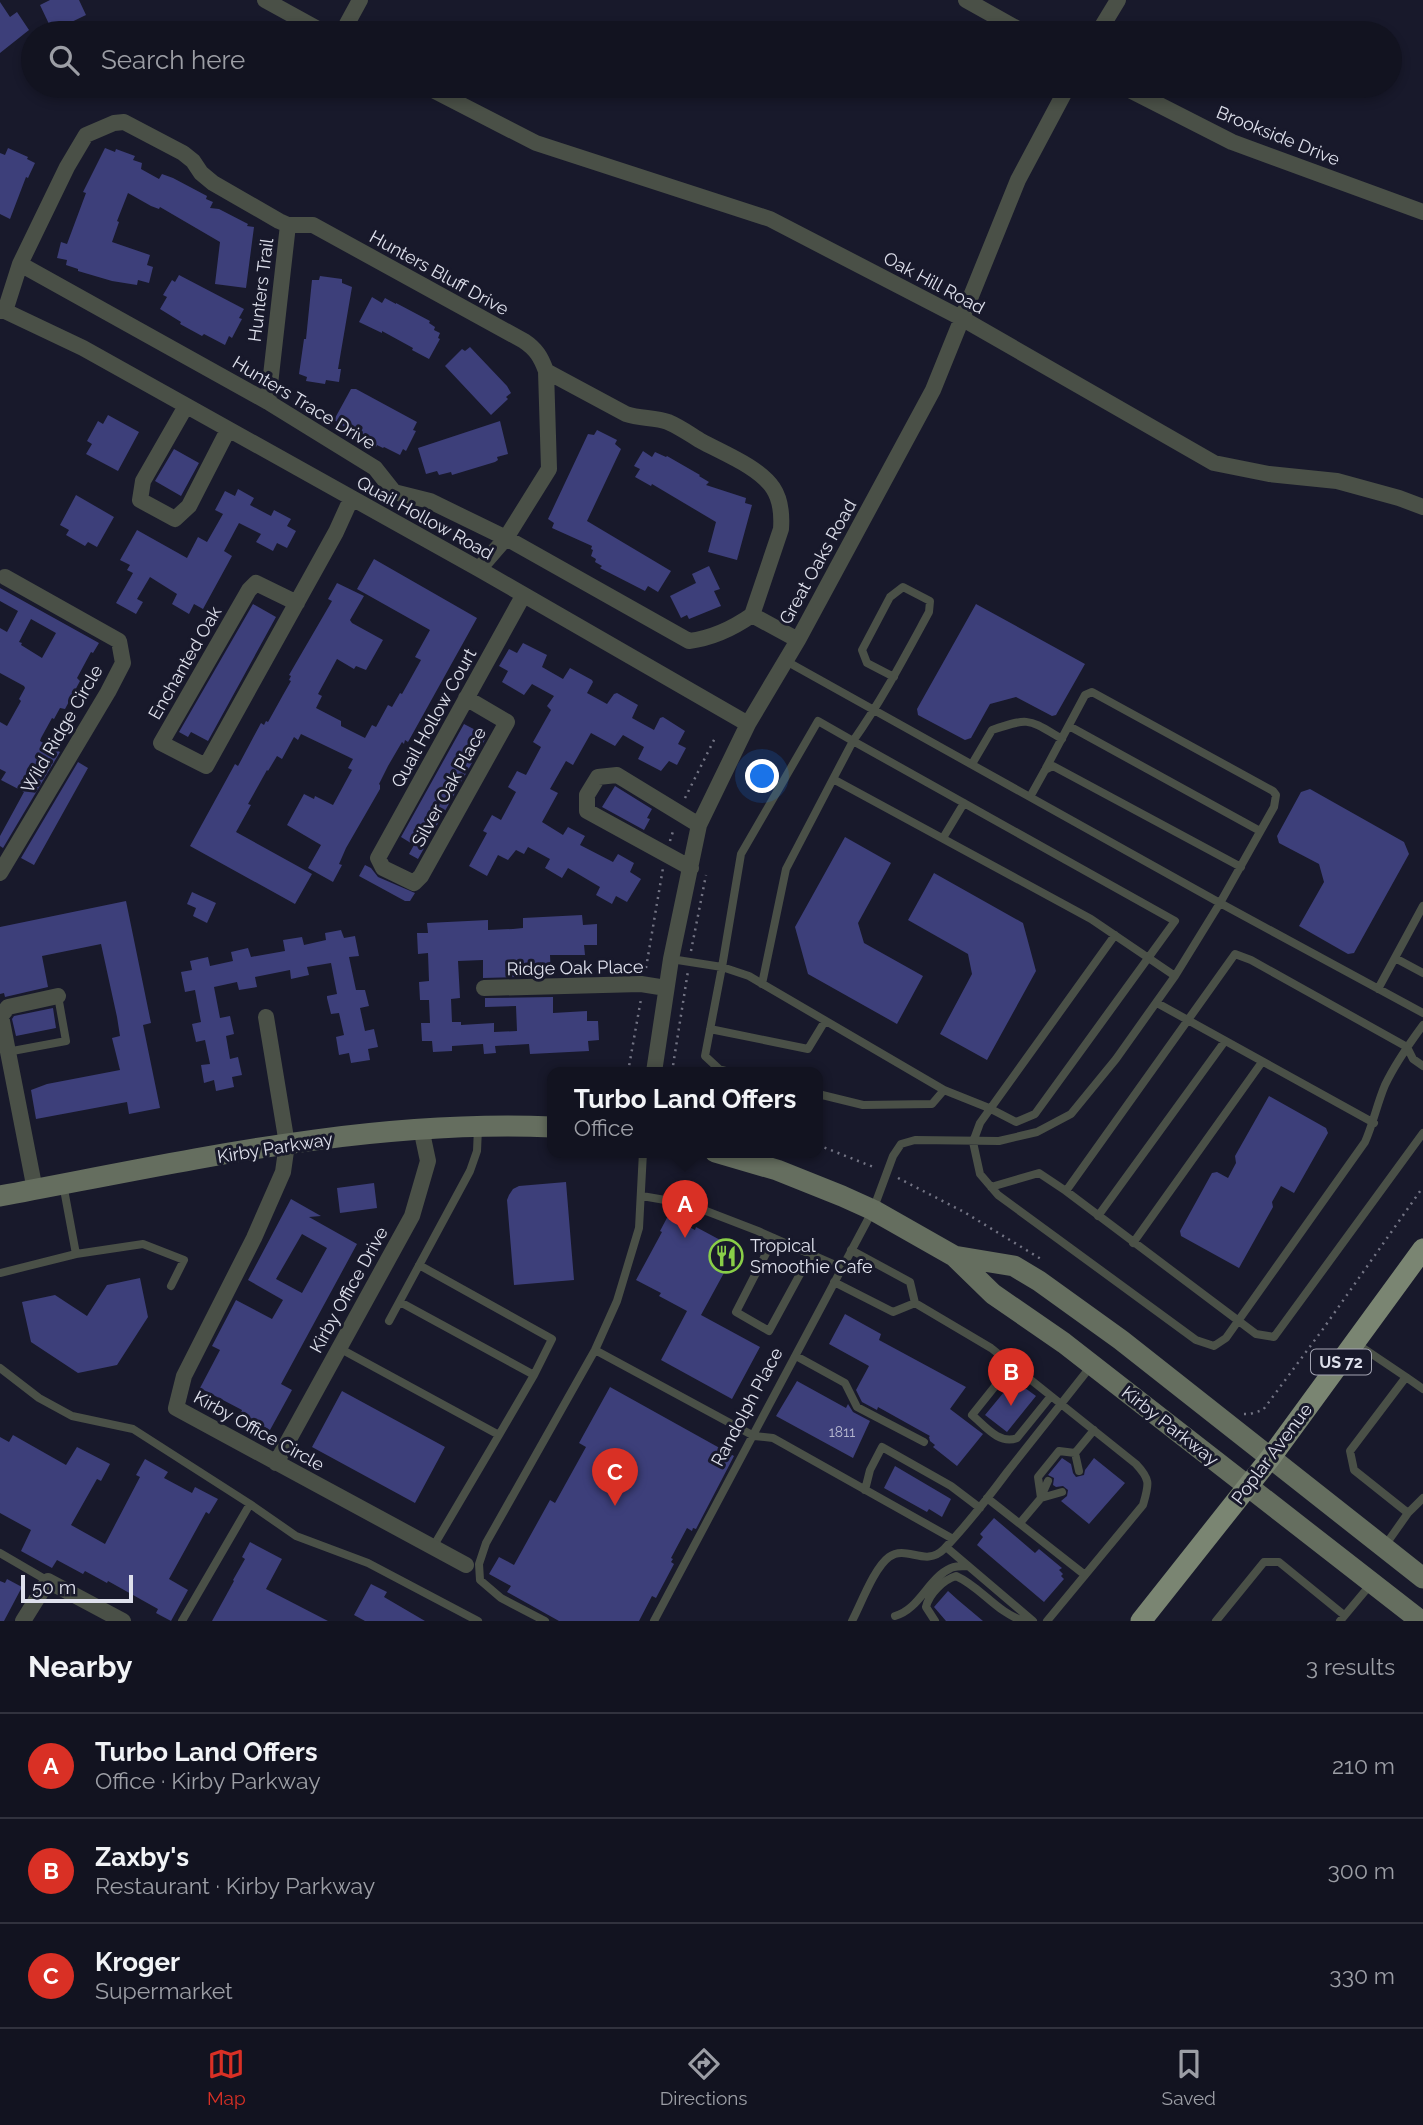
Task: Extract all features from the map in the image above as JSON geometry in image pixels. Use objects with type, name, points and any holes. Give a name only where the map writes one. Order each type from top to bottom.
[{"type":"main road","name":"Kirby Parkway","points":[[0,1196],[286,1144],[421,1128],[478,1125],[547,1127]]},
{"type":"main road","name":"Kirby Parkway","points":[[734,1158],[799,1178],[873,1210],[954,1255],[993,1294],[1064,1343],[1421,1621]]},
{"type":"main road","name":"Poplar Avenue","points":[[1141,1621],[1272,1457],[1423,1249]]},
{"type":"main road","name":"Kirby Parkway","points":[[954,1255],[1014,1266],[1039,1281],[1121,1340],[1423,1578]]},
{"type":"street","points":[[265,0],[303,21]]},
{"type":"street","points":[[349,21],[360,0]]},
{"type":"street","points":[[966,0],[1004,21]]},
{"type":"street","points":[[1105,21],[1118,0]]},
{"type":"street","name":"Oak Hill Road","points":[[448,98],[536,144],[770,219],[963,319],[1214,463],[1269,474],[1338,481],[1399,498],[1423,508]]},
{"type":"street","name":"Great Oaks Road","points":[[655,1067],[671,959],[699,825],[748,724],[798,640],[933,390],[1018,180],[1062,98]]},
{"type":"street","name":"Brookside Drive","points":[[1146,98],[1232,142],[1423,212]]},
{"type":"street","name":"Hunters Bluff Drive","points":[[3,311],[20,264],[67,167],[86,135],[114,123],[124,122],[183,153],[213,183],[288,225],[313,225],[524,341],[535,348],[546,371],[626,414],[669,423],[767,480],[780,502],[781,529],[752,615]]},
{"type":"street","name":"Hunters Trail","points":[[268,402],[288,225]]},
{"type":"street","name":"Hunters Trace Drive","points":[[20,264],[268,402],[374,468],[394,492],[430,501],[506,538],[689,641],[707,639],[733,628],[752,615]]},
{"type":"street","name":"Quail Hollow Road","points":[[3,311],[83,348],[479,569],[748,724]]},
{"type":"street","points":[[479,569],[506,538],[549,469],[546,371]]},
{"type":"street","points":[[186,406],[143,481],[139,500],[175,519],[189,506],[228,430]]},
{"type":"street","name":"Enchanted Oak","points":[[297,603],[256,583],[249,590],[161,743],[206,766],[297,603],[336,533],[351,499]]},
{"type":"street","name":"Wild Ridge Circle","points":[[0,873],[123,663],[119,641],[5,577]]},
{"type":"street","name":"Quail Hollow Court","points":[[421,876],[414,883],[383,868],[378,858],[523,596]]},
{"type":"street","points":[[752,615],[798,640]]},
{"type":"street","name":"Silver Oak Place","points":[[421,876],[507,722],[466,698]]},
{"type":"street","points":[[691,868],[587,811],[587,795],[598,777],[617,775],[699,825]]},
{"type":"street","name":"Ridge Oak Place","points":[[484,988],[643,984],[666,988]]},
{"type":"street","points":[[35,1190],[1,1016],[8,1007],[58,996]]},
{"type":"street","points":[[266,1017],[286,1144]]},
{"type":"street","name":"Kirby Office Drive","points":[[276,1463],[412,1216],[428,1161],[421,1128]]},
{"type":"street","name":"Kirby Office Circle","points":[[286,1144],[283,1172],[254,1238],[184,1376],[176,1408],[466,1565]]},
{"type":"street","points":[[23,1621],[48,1581],[123,1621]]},
{"type":"lane","points":[[762,984],[786,869],[853,741],[875,710],[894,677],[929,612],[930,601],[903,587],[890,597],[862,650],[867,663],[894,677]]},
{"type":"lane","points":[[786,661],[1423,1013]]},
{"type":"lane","points":[[974,1142],[999,1141],[1037,1132],[1071,1114],[1116,1059],[1175,976],[1241,867],[1274,807],[1276,795],[1093,692],[1085,695],[1030,797]]},
{"type":"lane","points":[[671,959],[722,967],[749,976],[944,1090],[1016,1122],[1035,1114],[1175,920],[818,721],[741,854],[722,967],[705,1056],[717,1067]]},
{"type":"lane","points":[[972,764],[992,730],[1019,721],[1032,722],[1062,739]]},
{"type":"lane","points":[[1069,726],[1260,831]]},
{"type":"lane","points":[[1046,768],[1053,766],[1241,867]]},
{"type":"lane","points":[[833,779],[1091,919],[1175,976]]},
{"type":"lane","points":[[943,838],[964,803]]},
{"type":"lane","points":[[1378,989],[1423,906]]},
{"type":"lane","points":[[1115,935],[980,1123],[974,1142],[980,1174],[999,1195],[1196,1340],[1214,1346],[1226,1338],[1365,1142],[1385,1087],[1407,1047],[1423,1025]]},
{"type":"lane","points":[[1066,1191],[1235,954],[1251,960],[1407,1047],[1413,1059],[1423,1066]]},
{"type":"lane","points":[[1395,958],[1423,973]]},
{"type":"lane","points":[[7,1052],[66,1041],[58,996]]},
{"type":"lane","points":[[1157,1003],[1374,1123]]},
{"type":"lane","points":[[710,1029],[808,1049],[825,1021]]},
{"type":"lane","points":[[1098,1216],[1225,1041]]},
{"type":"lane","points":[[1133,1243],[1262,1062]]},
{"type":"lane","points":[[823,1095],[863,1105],[932,1104],[944,1090]]},
{"type":"lane","points":[[389,1321],[470,1171],[477,1151],[478,1125]]},
{"type":"lane","points":[[991,1187],[1039,1173],[1256,1334],[1274,1337],[1423,1133]]},
{"type":"lane","name":"Randolph Place","points":[[654,1621],[873,1210],[893,1156],[901,1144],[915,1140],[974,1142]]},
{"type":"lane","points":[[545,1621],[501,1598],[480,1580],[480,1564],[486,1543],[594,1350],[617,1301],[639,1228],[643,1158]]},
{"type":"lane","points":[[63,1184],[76,1254]]},
{"type":"lane","points":[[642,1196],[688,1204],[842,1268]]},
{"type":"lane","points":[[774,1238],[736,1312],[769,1331],[811,1254]]},
{"type":"lane","points":[[0,1273],[76,1254],[143,1244],[184,1260],[171,1286]]},
{"type":"lane","points":[[851,1250],[910,1282],[915,1303],[991,1348],[1146,1474],[1149,1486],[1143,1505],[1047,1621]]},
{"type":"lane","points":[[419,1265],[552,1339],[534,1375],[433,1548]]},
{"type":"lane","points":[[834,1282],[893,1312],[915,1303]]},
{"type":"lane","points":[[400,1302],[534,1375]]},
{"type":"lane","points":[[1355,1342],[1423,1390]]},
{"type":"lane","points":[[339,1348],[499,1435]]},
{"type":"lane","points":[[594,1350],[754,1436],[773,1438],[953,1539]]},
{"type":"lane","points":[[796,1356],[845,1383],[857,1407],[924,1442]]},
{"type":"lane","points":[[1012,1365],[972,1415],[999,1438],[1009,1441],[1017,1438],[1051,1396]]},
{"type":"lane","points":[[852,1621],[878,1569],[888,1557],[899,1553],[929,1558],[946,1548],[1092,1365]]},
{"type":"lane","points":[[0,1368],[38,1398],[72,1416],[133,1429],[296,1536],[368,1563],[478,1621]]},
{"type":"lane","points":[[1406,1377],[1350,1451],[1354,1470],[1408,1513]]},
{"type":"lane","points":[[1065,1460],[1075,1453],[1094,1430]]},
{"type":"lane","points":[[865,1490],[870,1470],[882,1447],[951,1486],[980,1508]]},
{"type":"lane","points":[[1041,1497],[1038,1477],[1059,1451],[1075,1453]]},
{"type":"lane","points":[[1075,1453],[1077,1468]]},
{"type":"lane","points":[[1020,1523],[1041,1497],[1048,1481]]},
{"type":"lane","points":[[1041,1497],[1059,1490]]},
{"type":"lane","points":[[987,1498],[1085,1575]]},
{"type":"lane","points":[[1384,1547],[1408,1513],[1423,1498]]},
{"type":"lane","points":[[182,1621],[250,1504]]},
{"type":"lane","points":[[946,1548],[1033,1621]]},
{"type":"lane","points":[[0,1553],[48,1581]]},
{"type":"lane","points":[[1216,1621],[1264,1562],[1279,1562],[1342,1618],[1373,1582]]},
{"type":"lane","points":[[895,1616],[907,1611],[940,1575],[952,1567],[967,1566]]},
{"type":"lane","points":[[935,1621],[926,1606],[928,1601],[944,1582],[956,1576],[1001,1609],[1024,1621]]},
{"type":"path","points":[[629,1067],[661,875],[679,813],[716,736]]},
{"type":"path","points":[[823,1146],[887,1173],[964,1212],[1043,1261]]},
{"type":"path","points":[[1237,1411],[1250,1414],[1263,1410],[1423,1187]]},
{"type":"building","points":[[50,0],[79,0],[86,15],[74,21],[48,21],[40,5]]},
{"type":"building","points":[[0,2],[10,17],[17,12],[23,21],[21,36],[0,53]]},
{"type":"building","points":[[8,148],[35,163],[28,178],[26,177],[10,219],[0,214],[0,153],[5,155]]},
{"type":"building","points":[[105,148],[135,156],[133,160],[142,163],[141,169],[159,179],[162,174],[173,178],[207,196],[206,199],[213,202],[210,208],[219,209],[248,224],[247,226],[254,227],[246,288],[215,284],[220,242],[160,207],[151,206],[128,193],[112,242],[150,255],[147,265],[153,267],[149,283],[138,280],[137,285],[112,281],[78,271],[66,265],[67,260],[57,258],[61,242],[67,244],[86,193],[83,192]]},
{"type":"building","points":[[179,275],[244,309],[232,338],[229,336],[225,345],[180,324],[181,322],[160,309],[167,297],[163,295],[172,280],[175,282]]},
{"type":"building","points":[[320,276],[342,279],[342,283],[352,287],[338,369],[341,369],[339,382],[326,380],[325,384],[306,381],[307,377],[299,374],[306,339],[312,280],[319,280]]},
{"type":"building","points":[[372,297],[382,303],[385,298],[430,321],[435,327],[434,330],[440,333],[440,339],[429,359],[382,331],[359,322]]},
{"type":"building","points":[[470,347],[511,393],[491,415],[445,366],[462,349],[465,351]]},
{"type":"building","points":[[351,389],[356,389],[417,422],[413,430],[416,431],[406,451],[403,449],[400,455],[384,447],[376,447],[355,436],[356,434],[334,420]]},
{"type":"building","points":[[108,415],[139,432],[118,471],[86,454],[92,444],[87,441],[98,421],[103,424]]},
{"type":"building","points":[[500,421],[508,454],[497,457],[495,462],[452,475],[451,472],[439,475],[437,471],[426,474],[418,448]]},
{"type":"building","points":[[597,430],[617,440],[615,444],[621,449],[587,521],[671,571],[658,592],[648,586],[645,591],[600,568],[602,566],[591,556],[592,546],[552,528],[554,523],[548,519],[588,434],[594,435]]},
{"type":"building","points":[[174,449],[199,463],[181,496],[155,481]]},
{"type":"building","points":[[643,451],[652,457],[655,452],[667,456],[700,475],[709,482],[706,485],[746,498],[745,503],[752,505],[737,560],[708,552],[716,522],[652,484],[651,486],[635,477],[640,469],[634,466]]},
{"type":"building","points":[[238,489],[254,498],[250,505],[271,516],[274,510],[291,519],[287,526],[296,531],[287,548],[277,543],[273,551],[256,542],[261,534],[239,523],[224,551],[232,556],[203,609],[194,604],[189,614],[172,604],[177,594],[150,577],[137,599],[143,602],[136,614],[116,603],[133,573],[127,570],[130,565],[120,560],[137,530],[187,558],[198,537],[207,542],[223,514],[215,510],[225,491],[235,496]]},
{"type":"building","points":[[76,495],[114,517],[97,547],[88,542],[85,546],[66,535],[69,530],[60,525]]},
{"type":"building","points":[[374,559],[477,618],[408,742],[402,742],[388,766],[379,784],[380,789],[346,848],[339,864],[342,865],[333,882],[308,868],[321,845],[287,825],[304,794],[333,805],[352,770],[348,768],[353,759],[301,734],[298,740],[294,737],[282,759],[277,756],[267,770],[236,832],[312,874],[295,904],[190,846],[235,764],[238,766],[261,723],[264,725],[268,722],[291,681],[289,675],[332,601],[328,599],[337,583],[364,596],[350,620],[352,623],[383,640],[366,670],[356,666],[354,669],[337,659],[318,694],[322,696],[316,708],[341,721],[341,726],[365,738],[372,725],[376,727],[388,705],[392,707],[400,693],[402,694],[421,660],[415,657],[430,630],[357,589]]},
{"type":"building","points":[[709,566],[720,589],[714,591],[721,606],[689,619],[687,615],[681,618],[670,596],[696,583],[692,574]]},
{"type":"building","points":[[0,588],[99,643],[77,678],[80,681],[65,709],[60,708],[41,738],[40,741],[60,752],[3,848],[0,846],[0,836],[24,792],[1,780],[6,772],[0,769],[0,722],[7,726],[25,688],[0,673],[0,628],[7,632],[18,611],[0,601]],"holes":[[[31,619],[56,633],[42,658],[19,642]]]},
{"type":"building","points":[[253,604],[276,617],[208,741],[191,732],[188,737],[179,732]]},
{"type":"building","points":[[976,604],[1085,664],[1056,715],[1052,716],[1016,697],[990,704],[971,738],[965,740],[918,715],[917,709]]},
{"type":"building","points":[[523,643],[547,655],[542,667],[563,679],[570,668],[592,680],[587,693],[607,704],[617,693],[638,705],[632,718],[654,730],[663,717],[685,731],[678,744],[686,748],[677,765],[669,761],[661,771],[638,759],[644,747],[623,735],[615,746],[591,733],[573,765],[566,761],[550,789],[558,793],[542,822],[563,835],[568,827],[585,836],[580,845],[613,862],[618,854],[634,863],[630,872],[641,879],[627,902],[616,896],[612,904],[596,895],[600,887],[568,868],[562,878],[545,868],[550,859],[528,847],[524,854],[516,850],[508,860],[498,855],[487,876],[469,866],[487,833],[483,831],[492,815],[501,820],[516,792],[508,787],[517,771],[526,775],[541,747],[533,742],[551,710],[547,706],[554,696],[532,684],[524,695],[502,682],[508,671],[499,666],[509,649],[517,653]]},
{"type":"building","points":[[464,724],[487,736],[418,859],[409,854],[414,845],[401,837]]},
{"type":"building","points":[[78,762],[88,768],[34,865],[21,858]]},
{"type":"building","points":[[615,786],[652,809],[644,830],[602,807]]},
{"type":"building","points":[[1310,789],[1404,842],[1409,854],[1354,953],[1348,954],[1299,926],[1324,882],[1319,864],[1279,843],[1277,836],[1301,792]]},
{"type":"building","points":[[845,837],[891,863],[858,923],[864,943],[923,976],[897,1024],[808,974],[795,927]]},
{"type":"building","points":[[365,865],[378,877],[415,893],[410,901],[405,901],[359,876]]},
{"type":"building","points":[[934,873],[1023,923],[1036,971],[987,1060],[940,1034],[972,974],[968,954],[908,920]]},
{"type":"building","points":[[192,892],[216,903],[207,923],[193,916],[196,908],[187,904]]},
{"type":"building","points":[[126,901],[151,1023],[143,1025],[160,1108],[129,1114],[127,1102],[36,1119],[31,1090],[47,1084],[120,1070],[112,1038],[120,1036],[117,1017],[101,944],[42,956],[48,987],[5,997],[4,993],[0,994],[0,927]]},
{"type":"building","points":[[582,915],[583,925],[597,924],[597,945],[584,945],[585,955],[550,955],[551,976],[483,978],[483,960],[458,961],[460,998],[451,999],[452,1022],[461,1022],[461,1025],[494,1023],[494,1032],[517,1031],[516,1006],[485,1007],[485,998],[553,997],[553,1013],[587,1011],[587,1021],[598,1021],[599,1040],[588,1041],[589,1051],[530,1054],[529,1044],[495,1046],[496,1053],[484,1054],[483,1044],[452,1046],[452,1051],[433,1052],[432,1041],[422,1041],[421,1023],[430,1023],[429,1000],[420,1000],[419,982],[429,981],[428,953],[418,954],[417,933],[428,933],[427,923],[488,920],[488,930],[513,929],[523,928],[523,918]]},
{"type":"building","points":[[341,930],[344,938],[355,936],[359,956],[349,957],[356,990],[365,990],[369,1006],[360,1008],[365,1031],[374,1029],[378,1047],[368,1049],[370,1060],[351,1063],[349,1053],[339,1055],[336,1037],[344,1035],[339,1013],[331,1014],[327,998],[337,994],[331,963],[307,967],[309,975],[291,979],[290,970],[255,977],[257,987],[239,990],[237,982],[214,987],[220,1018],[230,1016],[234,1034],[226,1036],[230,1059],[238,1057],[242,1075],[232,1077],[234,1087],[216,1091],[214,1080],[204,1083],[201,1065],[210,1064],[205,1040],[196,1042],[192,1024],[201,1022],[195,990],[185,992],[181,972],[192,970],[190,961],[208,957],[210,966],[233,961],[231,952],[248,948],[251,957],[285,951],[283,940],[302,937],[304,945],[326,940],[325,933]]},
{"type":"building","points":[[53,1008],[56,1028],[16,1036],[12,1019],[14,1016]]},
{"type":"building","points":[[1269,1096],[1326,1128],[1328,1133],[1294,1193],[1281,1186],[1272,1202],[1273,1207],[1239,1268],[1181,1236],[1180,1231],[1212,1173],[1217,1172],[1228,1178],[1236,1163],[1235,1156]]},
{"type":"building","points":[[566,1182],[574,1280],[514,1285],[507,1200],[509,1195],[519,1186]]},
{"type":"building","points":[[374,1183],[377,1208],[340,1213],[337,1188]]},
{"type":"building","points":[[291,1199],[321,1216],[309,1217],[357,1244],[281,1384],[292,1390],[270,1430],[241,1413],[242,1410],[200,1388],[220,1350],[212,1346],[236,1300],[272,1319],[283,1300],[248,1280]],"holes":[[[302,1234],[327,1248],[302,1293],[276,1279]]]},
{"type":"building","points":[[668,1216],[695,1230],[696,1227],[737,1249],[701,1315],[760,1347],[732,1399],[661,1360],[687,1311],[636,1280]]},
{"type":"building","points":[[140,1278],[148,1317],[117,1365],[78,1373],[31,1342],[22,1302],[55,1295],[87,1316],[107,1285]]},
{"type":"building","points":[[845,1314],[881,1334],[879,1340],[966,1387],[950,1409],[983,1434],[957,1466],[933,1447],[935,1445],[930,1441],[930,1436],[878,1407],[877,1410],[862,1402],[856,1390],[869,1366],[829,1344]]},
{"type":"building","points":[[1014,1380],[1036,1396],[1007,1432],[985,1415]]},
{"type":"building","points":[[797,1381],[846,1408],[848,1404],[853,1412],[870,1421],[853,1458],[776,1416]]},
{"type":"building","points":[[610,1387],[734,1456],[696,1529],[693,1528],[692,1531],[687,1528],[671,1558],[674,1564],[656,1598],[652,1596],[639,1621],[559,1621],[507,1592],[511,1586],[489,1574],[499,1557],[514,1565],[550,1500],[555,1503],[586,1447],[579,1443]]},
{"type":"building","points":[[342,1391],[445,1447],[415,1503],[312,1447]]},
{"type":"building","points":[[13,1435],[66,1465],[77,1447],[110,1464],[101,1481],[97,1479],[71,1525],[105,1544],[140,1477],[136,1475],[145,1459],[168,1472],[164,1478],[192,1493],[195,1487],[218,1499],[209,1514],[206,1512],[169,1579],[188,1590],[171,1621],[156,1613],[158,1609],[108,1581],[107,1583],[85,1571],[83,1574],[57,1560],[52,1568],[21,1551],[31,1530],[0,1513],[0,1437],[9,1442]]},
{"type":"building","points":[[1062,1458],[1071,1464],[1076,1477],[1084,1475],[1094,1458],[1125,1483],[1089,1524],[1061,1501],[1067,1496],[1068,1490],[1063,1486],[1053,1485],[1054,1478],[1048,1475]]},
{"type":"building","points":[[895,1466],[951,1499],[942,1517],[929,1509],[927,1512],[884,1488]]},
{"type":"building","points":[[994,1518],[1035,1553],[1039,1549],[1062,1568],[1059,1570],[1064,1579],[1044,1602],[977,1545],[983,1537],[980,1534]]},
{"type":"building","points":[[250,1542],[282,1559],[266,1589],[328,1621],[212,1621],[245,1559],[242,1557]]},
{"type":"building","points":[[7,1579],[22,1587],[4,1621],[0,1621],[0,1581],[5,1583]]},
{"type":"building","points":[[371,1584],[387,1592],[384,1597],[425,1621],[365,1621],[354,1615]]},
{"type":"building","points":[[948,1591],[983,1621],[946,1621],[934,1607]]},
{"type":"place","name":"Turbo Land Offers","points":[[685,1238]]},
{"type":"place","name":"Tropical Smoothie Cafe","points":[[726,1256]]},
{"type":"place","name":"Zaxby's","points":[[1011,1406]]},
{"type":"place","name":"Kroger","points":[[615,1506]]}]
